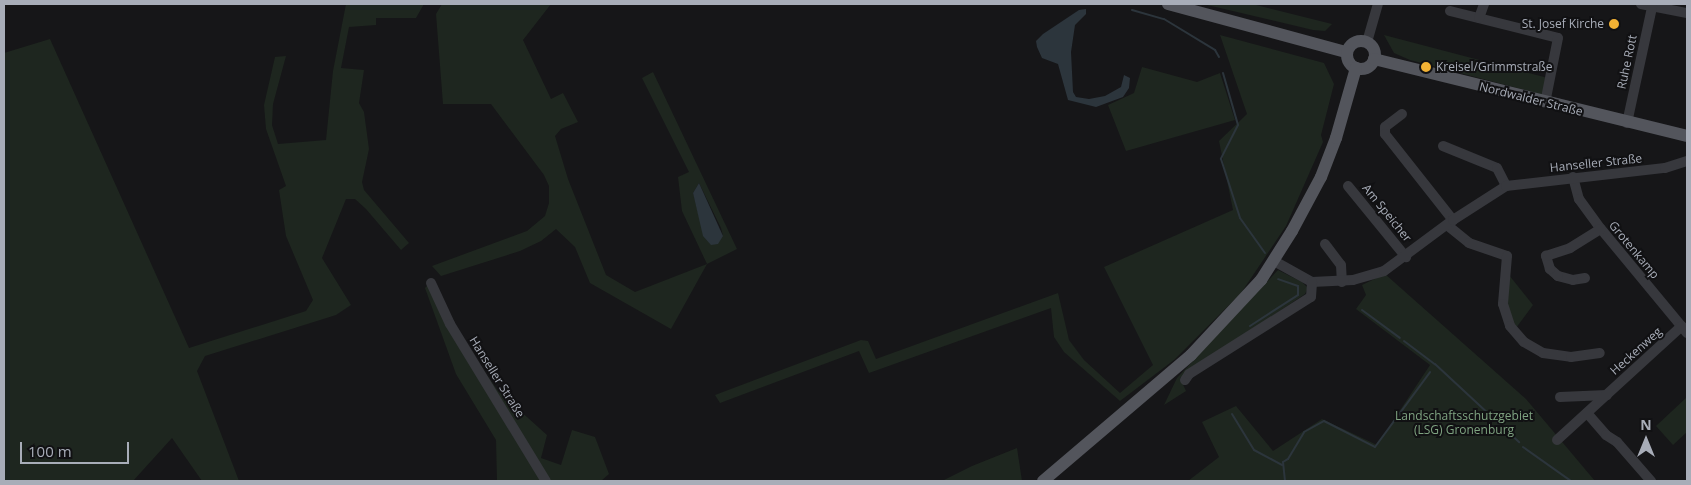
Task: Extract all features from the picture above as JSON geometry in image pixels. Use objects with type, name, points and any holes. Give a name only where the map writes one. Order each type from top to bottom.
[{"type":"main road","points":[[1168,4],[1346,52]]},
{"type":"main road","points":[[1366,42],[1374,49],[1374,59],[1368,67],[1356,68],[1349,63],[1346,52],[1353,43],[1366,42]]},
{"type":"main road","name":"Nordwalder Straße","points":[[1374,59],[1545,103],[1687,136]]},
{"type":"main road","points":[[1043,481],[1219,328],[1274,261],[1310,200],[1330,154],[1356,68]]},
{"type":"street","points":[[1366,42],[1378,4]]},
{"type":"street","points":[[1479,18],[1484,4]]},
{"type":"street","points":[[1640,4],[1687,13]]},
{"type":"street","name":"Ruhe Rott","points":[[1627,123],[1652,7]]},
{"type":"street","points":[[1450,12],[1558,38],[1545,103]]},
{"type":"street","points":[[1402,114],[1385,127],[1385,134],[1450,222],[1469,243],[1507,256],[1503,304],[1510,326],[1524,342],[1543,353],[1571,357],[1600,353]]},
{"type":"street","points":[[1443,146],[1497,168],[1506,186]]},
{"type":"street","name":"Hanseller Straße","points":[[1274,261],[1312,282],[1342,282],[1384,271],[1406,257],[1450,222],[1506,186],[1573,177],[1642,171],[1686,164]]},
{"type":"street","name":"Grotenkamp","points":[[1573,177],[1579,199],[1601,229],[1685,329]]},
{"type":"street","name":"Am Speicher","points":[[1348,186],[1406,257]]},
{"type":"street","points":[[1585,278],[1573,280],[1558,276],[1550,269],[1546,256],[1570,248],[1601,229]]},
{"type":"street","points":[[1325,244],[1341,265],[1342,282]]},
{"type":"street","name":"Hanseller Straße","points":[[431,282],[450,324],[546,481]]},
{"type":"street","points":[[1185,380],[1189,374],[1311,297],[1312,282]]},
{"type":"street","name":"Heckenweg","points":[[1557,440],[1685,329]]},
{"type":"street","points":[[1560,397],[1607,395]]},
{"type":"street","points":[[1587,413],[1606,435],[1617,442],[1651,481]]},
{"type":"green space","points":[[346,4],[424,4],[416,18],[376,18],[376,25],[349,27],[341,68],[364,70],[359,103],[364,112],[369,149],[362,182],[364,190],[409,243],[401,250],[366,209],[355,199],[346,199],[322,258],[351,305],[336,315],[205,356],[197,371],[239,481],[202,481],[172,438],[133,481],[4,481],[4,53],[50,39],[189,348],[306,311],[313,300],[286,236],[279,190],[286,186],[266,129],[264,105],[275,57],[286,56],[273,104],[272,125],[278,144],[326,140],[333,71]]},
{"type":"green space","points":[[442,4],[551,4],[523,40],[551,99],[563,93],[578,122],[561,129],[555,136],[568,179],[606,275],[635,292],[707,264],[671,329],[590,283],[575,247],[556,229],[541,241],[520,251],[441,276],[432,266],[527,231],[545,216],[549,203],[549,186],[544,175],[491,104],[443,104],[436,14]]},
{"type":"green space","points":[[1203,4],[1252,4],[1332,24],[1325,31],[1313,30]]},
{"type":"green space","points":[[1220,35],[1324,63],[1334,84],[1321,135],[1323,142],[1286,226],[1241,293],[1174,360],[1120,401],[1064,352],[1054,337],[1051,308],[869,373],[859,351],[720,403],[715,395],[861,340],[868,341],[876,359],[1058,293],[1069,340],[1084,360],[1120,393],[1153,365],[1104,267],[1233,210],[1219,141],[1247,114]]},
{"type":"green space","points":[[1384,35],[1548,78],[1544,95],[1410,60],[1394,53]]},
{"type":"green space","points":[[1142,67],[1197,82],[1220,73],[1235,120],[1126,151],[1108,105],[1134,93]]},
{"type":"green space","points":[[653,72],[737,249],[707,264],[682,211],[678,177],[689,172],[642,78]],"holes":[[[699,183],[723,236],[704,236],[693,193]]]},
{"type":"green space","points":[[1278,270],[1302,282],[1308,288],[1305,294],[1180,378],[1186,391],[1164,405],[1177,378]]},
{"type":"green space","name":"Landschaftsschutzgebiet (LSG) Gronenburg","points":[[1385,274],[1526,399],[1595,481],[1188,481],[1219,457],[1202,422],[1236,406],[1273,451],[1322,419],[1377,445],[1430,365],[1356,309],[1366,295],[1362,285]]},
{"type":"green space","points":[[1509,275],[1533,305],[1516,328],[1507,304]]},
{"type":"green space","points":[[429,284],[462,339],[498,391],[547,435],[541,458],[561,465],[572,430],[595,437],[609,474],[601,481],[497,481],[496,440],[456,374],[425,288]]},
{"type":"green space","points":[[1687,397],[1687,432],[1673,445],[1656,426]]},
{"type":"green space","points":[[1017,448],[1022,481],[942,481],[972,466]]},
{"type":"shaded area","points":[[1086,9],[1086,14],[1075,25],[1071,52],[1073,92],[1076,97],[1089,99],[1105,96],[1121,87],[1124,75],[1130,78],[1129,88],[1123,97],[1096,107],[1068,100],[1058,64],[1042,58],[1036,41],[1043,34],[1079,10]]},
{"type":"shaded area","points":[[699,183],[723,236],[718,244],[711,245],[703,236],[693,193]]},
{"type":"waterway","points":[[1132,10],[1164,19],[1215,50],[1219,57]]},
{"type":"waterway","points":[[1223,73],[1238,125],[1221,159],[1240,218],[1265,253]]},
{"type":"waterway","points":[[1250,326],[1298,295],[1298,286],[1278,279]]},
{"type":"waterway","points":[[1362,310],[1400,338]]},
{"type":"waterway","points":[[1404,341],[1435,364],[1519,442]]},
{"type":"waterway","points":[[1285,481],[1283,462],[1288,459],[1304,432],[1324,421],[1375,447],[1430,372]]},
{"type":"waterway","points":[[1232,414],[1254,450],[1282,465]]},
{"type":"waterway","points":[[1523,447],[1571,481]]},
{"type":"place","name":"St. Josef Kirche","points":[[1614,24]]},
{"type":"place","name":"Kreisel/Grimmstraße","points":[[1426,67]]}]
